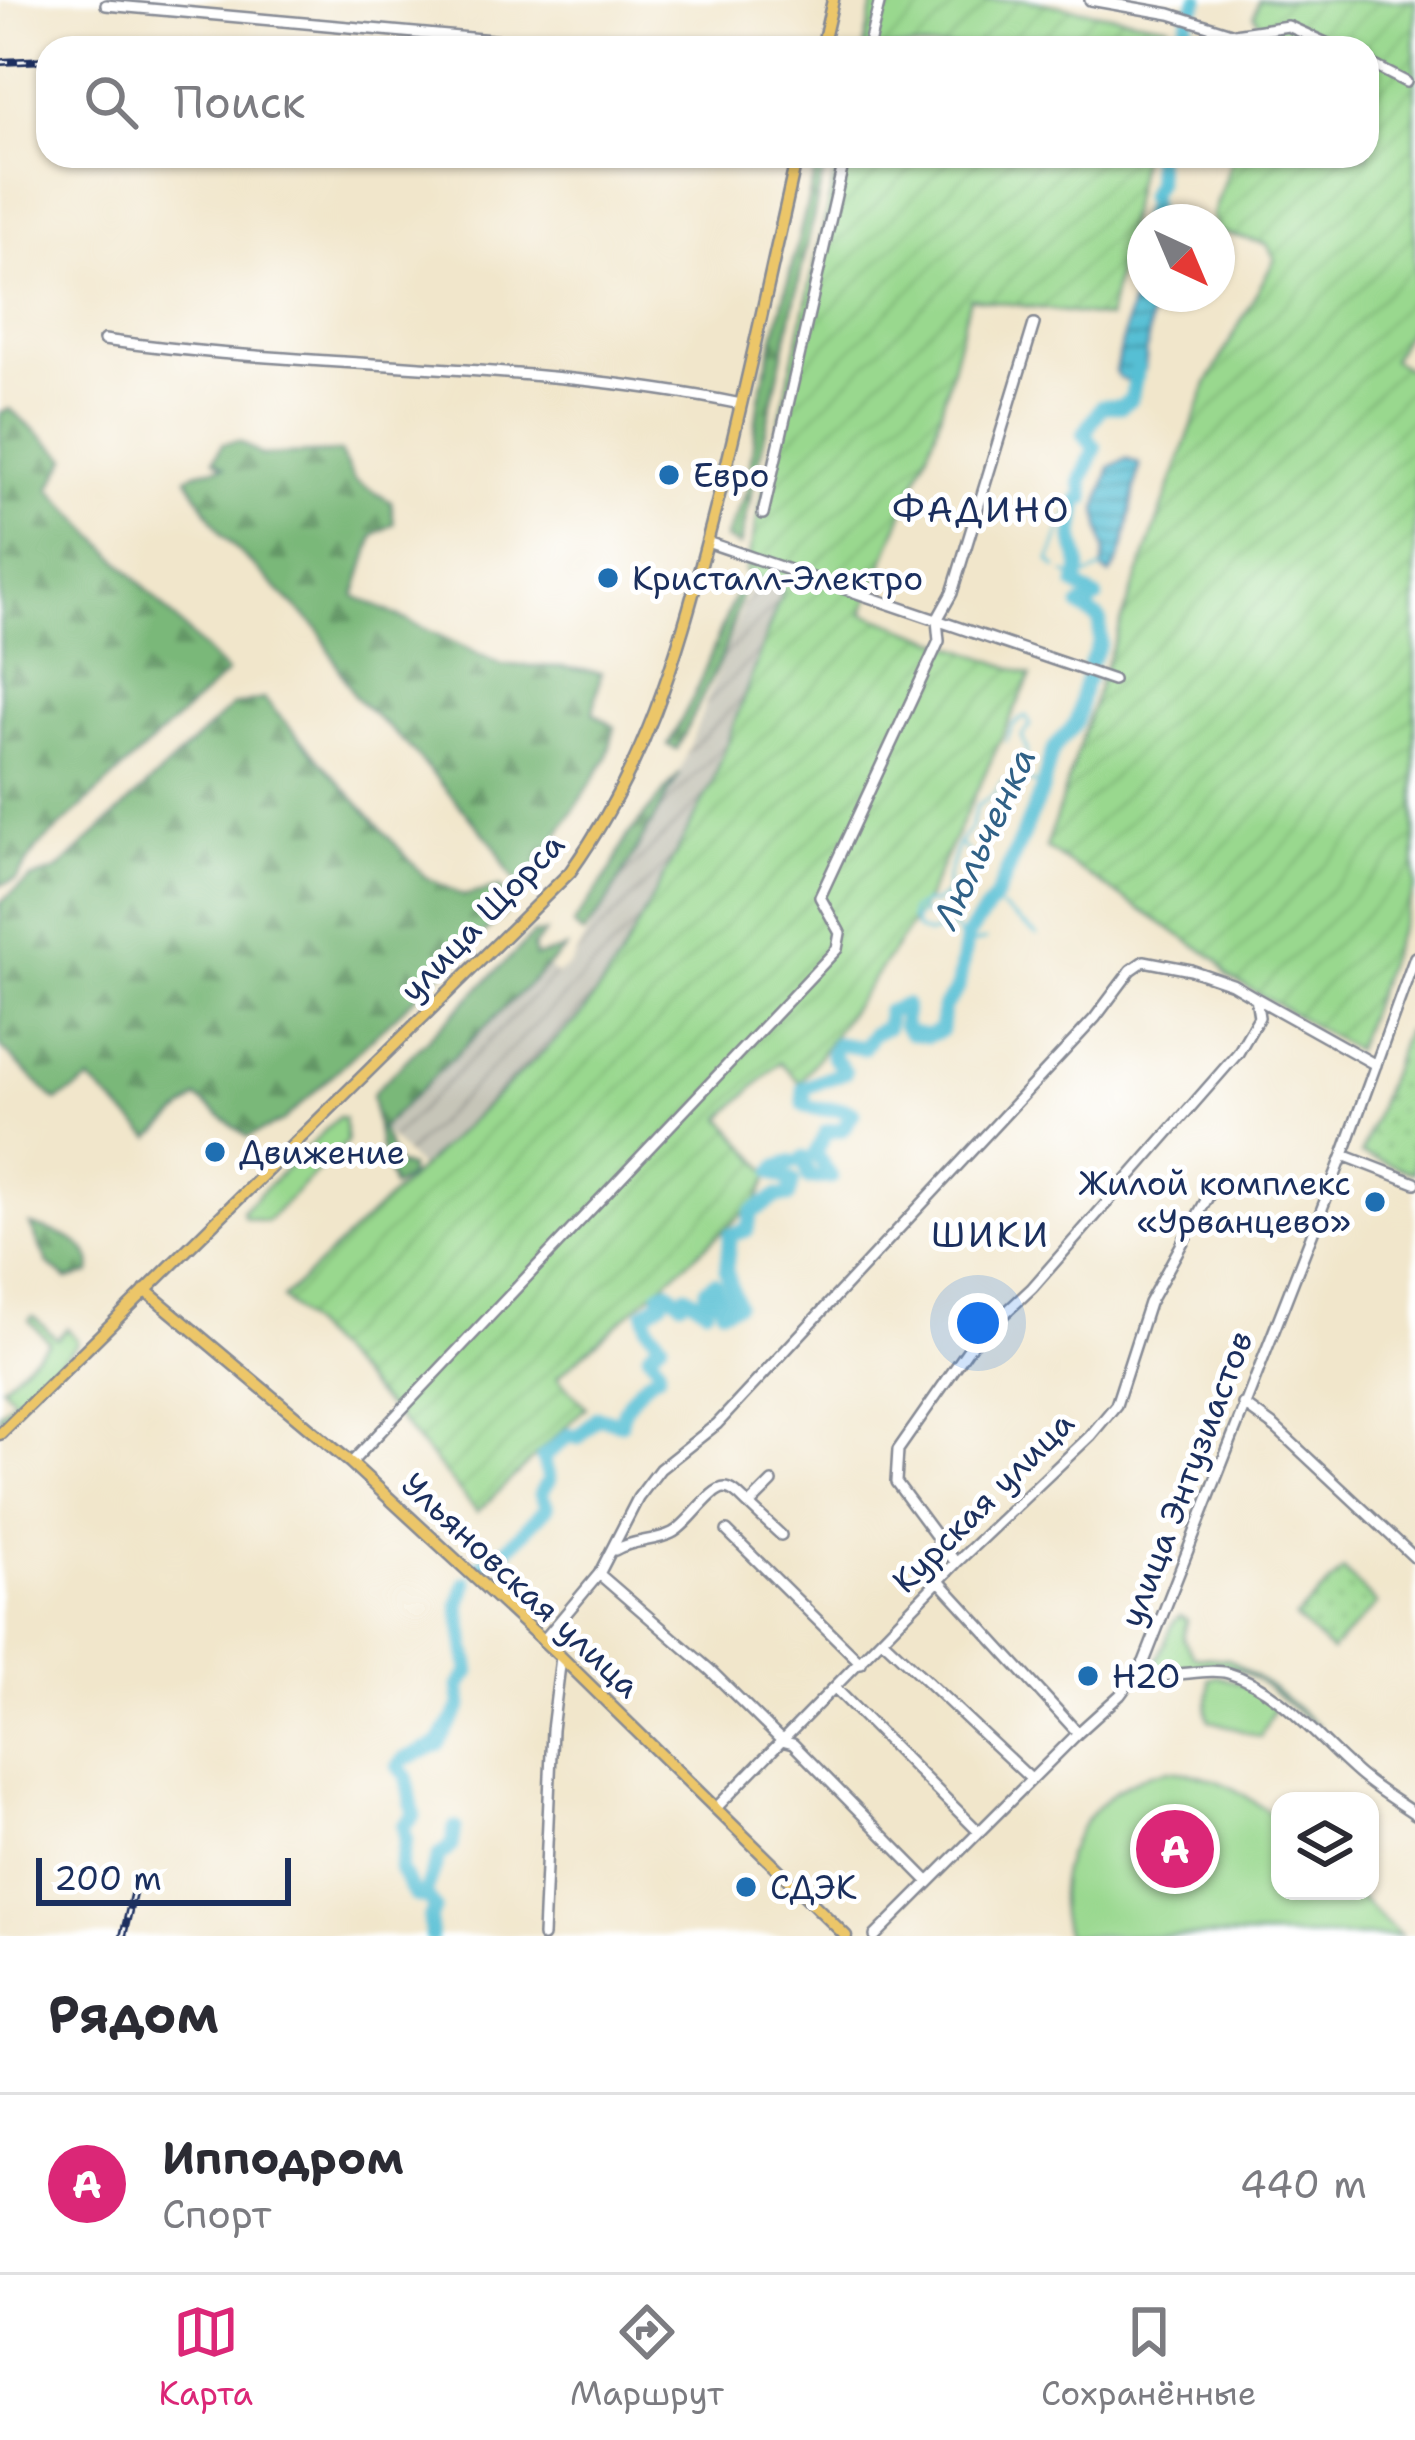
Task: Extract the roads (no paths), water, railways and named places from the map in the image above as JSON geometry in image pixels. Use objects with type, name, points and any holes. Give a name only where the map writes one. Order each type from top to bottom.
[{"type":"main road","points":[[824,36],[832,0]]},
{"type":"main road","name":"улица Щорса","points":[[0,1433],[570,872],[604,824],[646,742],[676,662],[794,168]]},
{"type":"main road","name":"Ульяновская улица","points":[[145,1290],[351,1463],[561,1657],[846,1936]]},
{"type":"street","points":[[871,36],[880,0]]},
{"type":"street","points":[[1090,0],[1150,4],[1234,34],[1288,26],[1310,36]]},
{"type":"street","points":[[106,5],[450,36]]},
{"type":"street","points":[[1379,68],[1406,82]]},
{"type":"street","points":[[763,514],[842,168]]},
{"type":"street","points":[[351,1463],[837,949],[840,933],[820,898],[939,641],[937,620],[952,593],[1034,323]]},
{"type":"street","points":[[104,340],[466,371],[741,404]]},
{"type":"street","points":[[707,542],[1113,680]]},
{"type":"street","name":"улица Энтузиастов","points":[[875,1936],[1135,1676],[1343,1155],[1415,957]]},
{"type":"street","points":[[543,1641],[599,1574],[638,1498],[660,1469],[716,1424],[1095,1018],[1130,970],[1144,962],[1191,970],[1232,984],[1376,1065]]},
{"type":"street","points":[[956,1563],[896,1482],[898,1450],[972,1344],[1032,1288],[1238,1053],[1259,1017],[1256,998]]},
{"type":"street","points":[[1343,1155],[1415,1183]]},
{"type":"street","name":"Курская улица","points":[[716,1808],[956,1563],[1090,1436],[1115,1405],[1149,1303],[1214,1186]]},
{"type":"street","points":[[1244,1404],[1415,1558]]},
{"type":"street","points":[[749,1505],[772,1481]]},
{"type":"street","points":[[615,1550],[628,1542],[671,1534],[724,1488],[781,1535]]},
{"type":"street","points":[[728,1531],[861,1663]]},
{"type":"street","points":[[599,1574],[710,1670],[782,1741],[793,1744],[929,1882]]},
{"type":"street","points":[[939,1581],[1078,1733]]},
{"type":"street","points":[[884,1640],[1031,1779]]},
{"type":"street","points":[[543,1936],[552,1730],[561,1657]]},
{"type":"street","points":[[1135,1676],[1166,1678],[1219,1671],[1240,1678],[1282,1706],[1357,1774],[1415,1814]]},
{"type":"street","points":[[836,1689],[979,1832]]},
{"type":"water","points":[[1129,312],[1150,312],[1145,369],[1137,383],[1119,378],[1115,371]]},
{"type":"water","points":[[1126,459],[1139,464],[1139,470],[1121,554],[1109,575],[1102,569],[1105,553],[1097,509],[1110,467]]},
{"type":"waterway","name":"Люльченка","points":[[1189,16],[1198,0]]},
{"type":"waterway","name":"Люльченка","points":[[1186,36],[1187,24]]},
{"type":"waterway","name":"Люльченка","points":[[1151,204],[1156,168]]},
{"type":"waterway","name":"Люльченка","points":[[1089,665],[1100,644],[1100,620],[1080,606],[1096,598],[1076,585],[1080,568],[1073,535],[1078,501],[1084,498],[1081,481],[1095,448],[1084,434],[1102,406],[1122,406],[1131,399],[1138,367]]},
{"type":"waterway","points":[[1057,568],[1050,561],[1063,523],[1078,503]]},
{"type":"waterway","points":[[1065,573],[1077,580],[1102,569]]},
{"type":"waterway","name":"Люльченка","points":[[803,1158],[809,1178],[831,1177],[816,1153],[826,1132],[843,1129],[853,1113],[804,1104],[804,1088],[845,1072],[832,1054],[837,1044],[863,1048],[873,1034],[887,1027],[888,1012],[905,1005],[904,1025],[910,1033],[927,1036],[941,1030],[943,1008],[958,988],[967,936],[996,897],[1043,788],[1054,749],[1075,723],[1088,678]]},
{"type":"waterway","points":[[1006,741],[1013,725],[1026,716],[1031,725],[1022,736],[1027,750],[1025,780],[1043,786]]},
{"type":"waterway","points":[[985,940],[963,946],[955,927],[928,934],[916,929],[914,920],[920,912],[933,919],[946,912],[947,879],[977,806],[994,795],[1002,782],[1025,780]]},
{"type":"waterway","points":[[961,845],[970,854]]},
{"type":"waterway","points":[[920,909],[923,902],[933,904],[943,896],[947,900]]},
{"type":"waterway","points":[[994,899],[999,905]]},
{"type":"waterway","points":[[911,921],[911,911],[918,906]]},
{"type":"waterway","points":[[1002,908],[1037,935]]},
{"type":"waterway","name":"Люльченка","points":[[477,1568],[507,1549],[547,1507],[541,1494],[549,1479],[543,1458],[569,1435],[578,1438],[597,1417],[621,1423],[634,1395],[658,1374],[649,1353],[661,1342],[648,1327],[645,1313],[662,1301],[661,1293],[667,1290],[681,1301],[686,1295],[706,1308],[706,1289],[714,1283],[723,1309],[737,1304],[726,1270],[730,1235],[747,1230],[752,1212],[778,1196],[789,1196],[793,1181],[774,1173],[777,1167],[793,1162]]},
{"type":"waterway","name":"Люльченка","points":[[427,1898],[415,1895],[400,1869],[406,1840],[403,1826],[414,1816],[406,1776],[398,1766],[438,1745],[461,1706],[459,1686],[469,1672],[459,1604],[466,1583]]},
{"type":"waterway","name":"Люльченка","points":[[431,1936],[435,1908],[425,1894],[439,1856],[452,1846],[455,1828]]},
{"type":"railway","points":[[0,62],[36,60]]},
{"type":"railway","points":[[123,1936],[136,1882]]},
{"type":"place","name":"Евро","points":[[669,475]]},
{"type":"place","name":"Кристалл-Электро","points":[[608,578]]},
{"type":"place","name":"Движение","points":[[215,1152]]},
{"type":"place","name":"Жилой комплекс «Урванцево»","points":[[1375,1202]]},
{"type":"place","name":"H2O","points":[[1088,1676]]},
{"type":"place","name":"Ипподром","points":[[1175,1849]]},
{"type":"place","name":"СДЭК","points":[[746,1887]]},
{"type":"district","name":"ФАДИНО","points":[[982,509]]},
{"type":"district","name":"ШИКИ","points":[[991,1234]]}]
